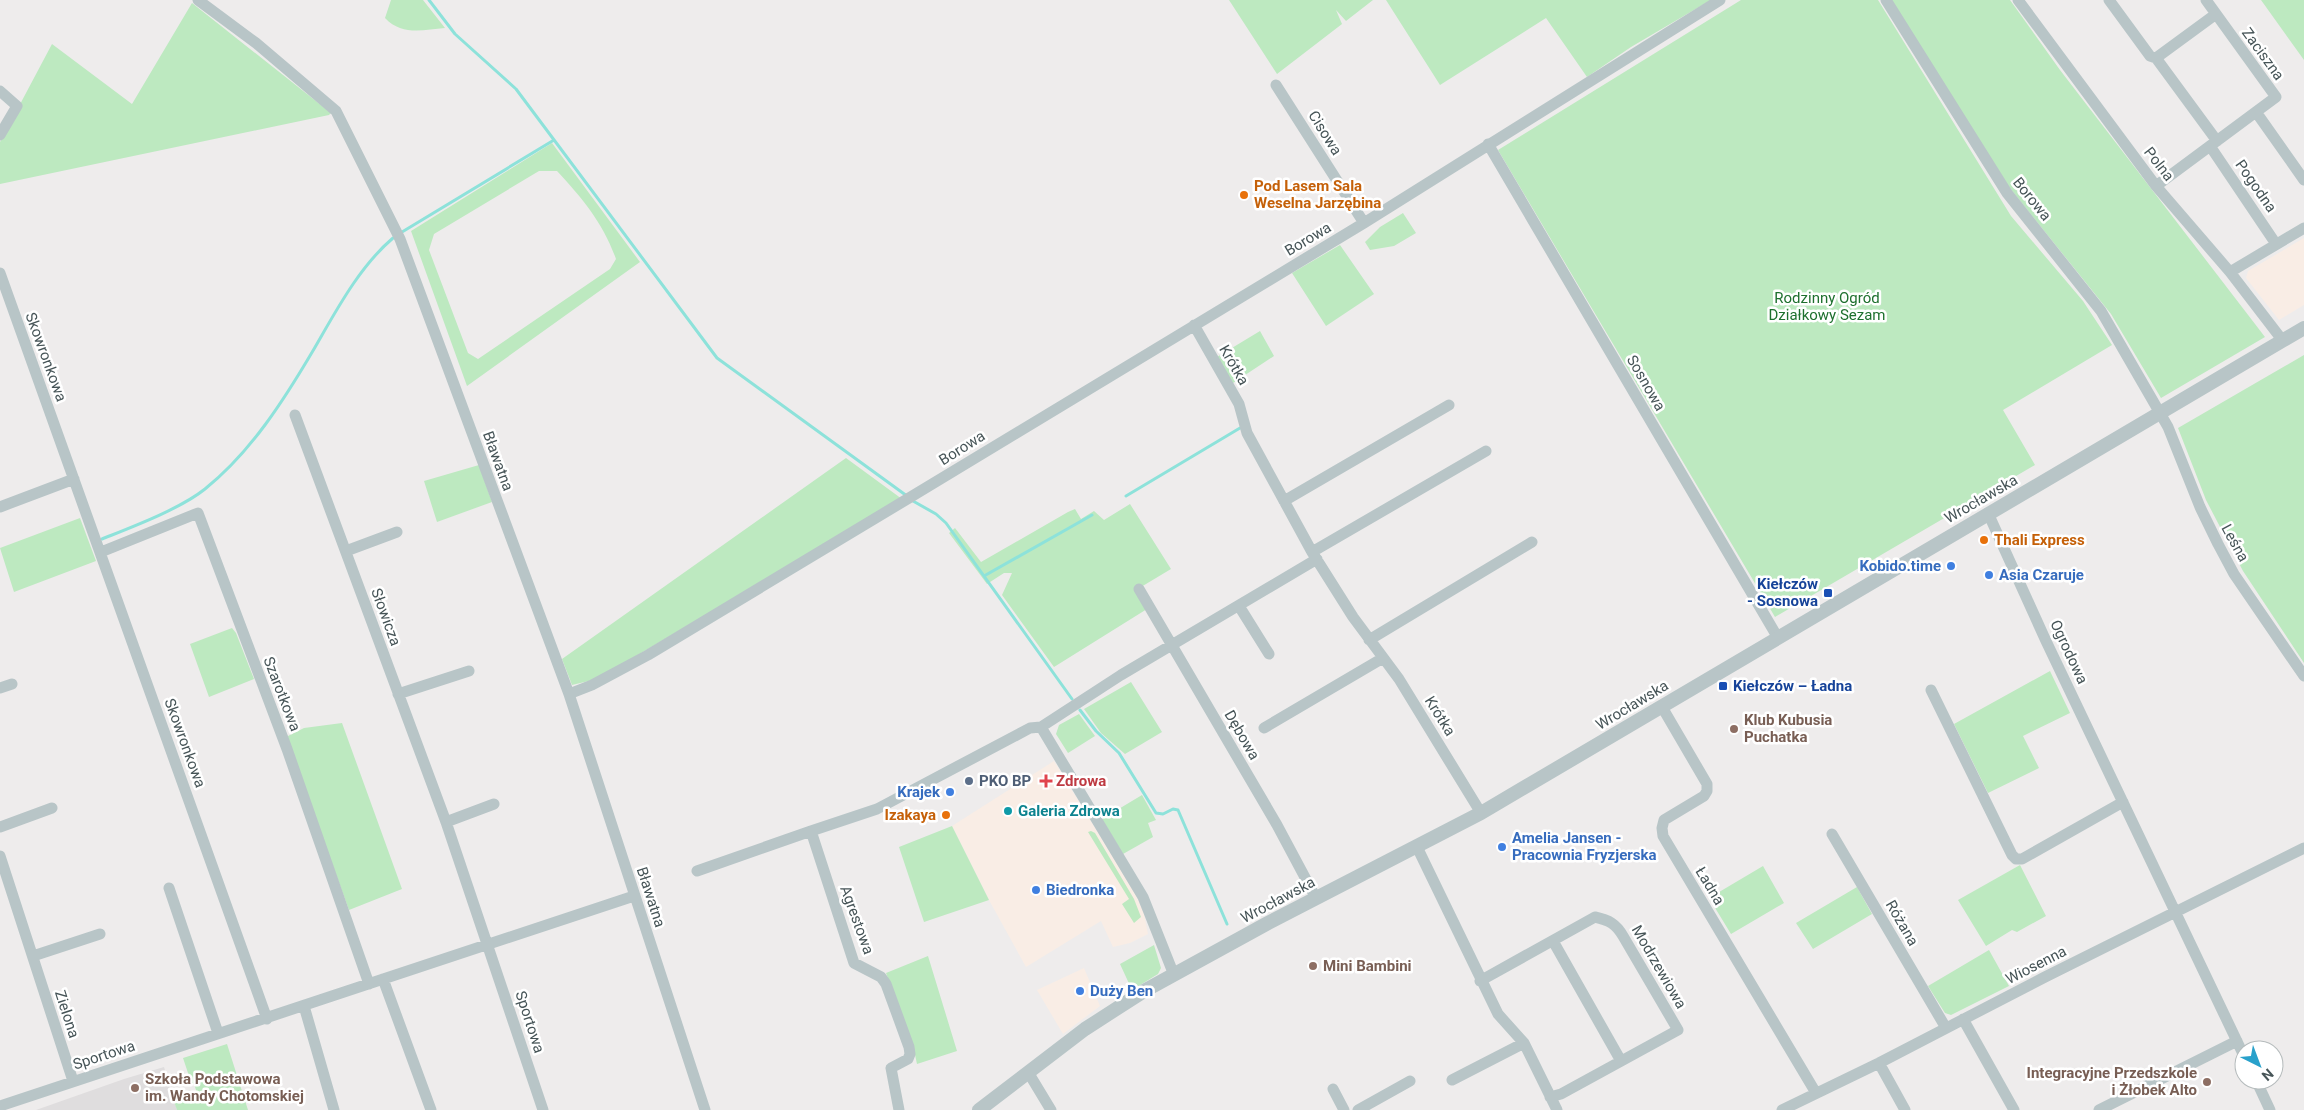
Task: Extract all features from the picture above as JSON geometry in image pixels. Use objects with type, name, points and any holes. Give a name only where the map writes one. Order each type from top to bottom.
[{"type":"street","name":"Bławatna","points":[[198,0],[290,70],[336,111],[342,119],[400,239],[569,694],[705,1110]]},
{"type":"street","name":"Borowa","points":[[569,694],[592,685],[648,655],[909,498],[1364,223],[1720,0]]},
{"type":"street","name":"Borowa","points":[[1886,0],[2007,193],[2096,305],[2160,413]]},
{"type":"street","name":"Polna","points":[[2018,0],[2156,186],[2230,272],[2282,341]]},
{"type":"street","points":[[2153,57],[2216,14],[2206,0]]},
{"type":"street","name":"Pogodna","points":[[2110,1],[2153,57],[2213,144],[2276,244]]},
{"type":"street","name":"Zaciszna","points":[[2216,14],[2276,98],[2256,112]]},
{"type":"street","name":"Cisowa","points":[[1276,84],[1364,223]]},
{"type":"street","points":[[0,91],[17,106],[0,135]]},
{"type":"street","points":[[2156,186],[2256,112],[2304,180]]},
{"type":"street","name":"Sosnowa","points":[[1488,144],[1778,638]]},
{"type":"street","points":[[2230,272],[2304,228]]},
{"type":"street","name":"Skowronkowa","points":[[0,273],[267,1019]]},
{"type":"street","name":"Krótka","points":[[1194,325],[1239,404],[1247,433],[1315,555],[1369,640],[1435,735],[1482,812]]},
{"type":"street","name":"Wrocławska","points":[[979,1110],[1107,1014],[1174,975],[1316,898],[1482,812],[2304,328]]},
{"type":"street","points":[[1284,501],[1450,405]]},
{"type":"street","name":"Leśna","points":[[2160,413],[2208,527],[2234,574],[2304,676]]},
{"type":"street","name":"Słowicza","points":[[295,415],[446,822],[488,943]]},
{"type":"street","points":[[697,871],[877,809],[1030,728],[1041,728],[1172,644],[1239,606],[1315,555],[1486,452]]},
{"type":"street","points":[[0,507],[74,478]]},
{"type":"street","name":"Szarotkowa","points":[[101,552],[198,513],[287,749],[369,984]]},
{"type":"street","name":"Ogrodowa","points":[[1988,514],[2237,1040]]},
{"type":"street","points":[[346,551],[397,532]]},
{"type":"street","points":[[1369,640],[1532,542]]},
{"type":"street","name":"Dębowa","points":[[1139,589],[1277,825],[1316,898]]},
{"type":"street","points":[[1239,606],[1269,654]]},
{"type":"street","points":[[1264,728],[1383,658]]},
{"type":"street","points":[[398,694],[469,671]]},
{"type":"street","points":[[0,688],[12,684]]},
{"type":"street","points":[[1931,690],[2012,855],[2016,859],[2022,859],[2123,802]]},
{"type":"street","name":"Ładna","points":[[1662,707],[1707,784],[1707,791],[1704,796],[1664,820],[1663,836],[1816,1093]]},
{"type":"street","points":[[1041,728],[1142,897],[1174,975]]},
{"type":"street","points":[[446,822],[494,804]]},
{"type":"street","points":[[0,826],[52,808]]},
{"type":"street","name":"Agrestowa","points":[[811,831],[854,963],[881,977],[886,984],[909,1047],[910,1054],[908,1059],[891,1068],[899,1110]]},
{"type":"street","name":"Różana","points":[[1832,834],[1946,1028]]},
{"type":"street","points":[[1417,847],[1480,981],[1498,1014],[1524,1044],[1557,1110]]},
{"type":"street","name":"Wiosenna","points":[[1782,1110],[1879,1063],[2045,977],[2304,848]]},
{"type":"street","name":"Zielona","points":[[0,856],[73,1082]]},
{"type":"street","points":[[170,888],[218,1033]]},
{"type":"street","points":[[0,895],[12,892]]},
{"type":"street","name":"Sportowa","points":[[0,1106],[634,896]]},
{"type":"street","name":"Modrzewiowa","points":[[1480,981],[1595,917],[1607,920],[1618,926],[1678,1030],[1562,1094],[1550,1097]]},
{"type":"street","points":[[33,956],[100,934]]},
{"type":"street","points":[[1553,941],[1621,1061]]},
{"type":"street","name":"Sportowa","points":[[488,943],[543,1110]]},
{"type":"street","points":[[383,979],[431,1110]]},
{"type":"street","points":[[304,1006],[334,1110]]},
{"type":"street","points":[[1963,1019],[2014,1110]]},
{"type":"street","points":[[2099,1110],[2234,1042]]},
{"type":"street","points":[[1452,1080],[1524,1044]]},
{"type":"street","points":[[1879,1063],[1905,1110]]},
{"type":"street","points":[[1028,1072],[1050,1110]]},
{"type":"street","points":[[1358,1110],[1410,1081]]},
{"type":"street","points":[[1333,1089],[1344,1110]]},
{"type":"street","points":[[2261,1090],[2270,1110]]},
{"type":"shaded area","points":[[2304,238],[2304,305],[2279,320],[2246,278],[2248,271]]},
{"type":"shaded area","points":[[1054,761],[1136,895],[1144,914],[1148,934],[1130,943],[1113,947],[1101,921],[1026,967],[989,900],[952,826]]},
{"type":"shaded area","points":[[1084,968],[1100,1006],[1063,1034],[1037,990]]},
{"type":"shaded area","name":"Szkoła Podstawowa im. Wandy Chotomskiej","points":[[164,1067],[177,1110],[36,1110],[124,1079]]},
{"type":"green space","points":[[391,0],[423,0],[445,28],[413,31],[392,24],[385,18]]},
{"type":"green space","points":[[1229,0],[1373,0],[1346,21],[1336,10],[1342,24],[1277,74]]},
{"type":"green space","points":[[1386,0],[1711,0],[1631,47],[1587,77],[1546,18],[1440,85]]},
{"type":"green space","name":"Rodzinny Ogród Działkowy Sezam","points":[[1741,0],[1878,0],[2011,216],[2083,301],[2112,345],[2003,410],[2035,465],[1775,617],[1498,150]]},
{"type":"green space","points":[[1891,0],[2010,0],[2060,70],[2265,337],[2161,398],[2111,314],[2009,187]]},
{"type":"green space","points":[[2261,0],[2304,0],[2304,60]]},
{"type":"green space","points":[[192,3],[331,113],[329,115],[0,184],[0,142],[52,44],[132,104]]},
{"type":"green space","points":[[552,143],[640,262],[467,386],[411,231]],"holes":[[[539,171],[557,171],[591,212],[605,234],[616,259],[610,269],[478,359],[468,353],[429,250],[434,234]]]},
{"type":"green space","points":[[1403,213],[1416,233],[1394,246],[1370,250],[1365,242],[1380,227]]},
{"type":"green space","points":[[1340,245],[1374,294],[1326,326],[1292,273]]},
{"type":"green space","points":[[1260,331],[1274,356],[1233,383],[1217,357]]},
{"type":"green space","points":[[2304,355],[2304,663],[2243,571],[2206,500],[2178,428]]},
{"type":"green space","points":[[846,458],[902,499],[597,679],[572,685],[562,659]]},
{"type":"green space","points":[[479,465],[492,502],[437,522],[424,481]]},
{"type":"green space","points":[[1130,504],[1171,569],[1141,587],[1147,609],[1054,667],[1002,595],[1012,573],[1004,573],[987,584],[949,533],[955,528],[981,562],[1075,509],[1081,519],[1094,511],[1104,520]]},
{"type":"green space","points":[[80,518],[96,561],[14,592],[0,548]]},
{"type":"green space","points":[[232,628],[236,633],[254,679],[209,697],[190,644]]},
{"type":"green space","points":[[2050,671],[2070,713],[2023,736],[2039,768],[1988,793],[1954,724]]},
{"type":"green space","points":[[1131,682],[1162,732],[1125,754],[1101,733],[1084,709]]},
{"type":"green space","points":[[1079,714],[1095,736],[1068,753],[1056,734],[1059,725]]},
{"type":"green space","points":[[342,723],[402,889],[349,910],[286,737],[304,728]]},
{"type":"green space","points":[[1142,795],[1156,820],[1148,823],[1153,837],[1123,854],[1102,819]]},
{"type":"green space","points":[[952,826],[989,900],[924,922],[899,847]]},
{"type":"green space","points":[[1088,832],[1095,833],[1134,899],[1141,917],[1134,923],[1122,904],[1129,899]]},
{"type":"green space","points":[[2020,865],[2046,916],[2017,932],[2012,930],[1986,946],[1958,900]]},
{"type":"green space","points":[[1763,866],[1784,903],[1731,934],[1709,898]]},
{"type":"green space","points":[[1857,887],[1872,914],[1813,949],[1796,923]]},
{"type":"green space","points":[[1154,945],[1161,968],[1158,974],[1132,990],[1120,964]]},
{"type":"green space","points":[[1989,950],[2009,986],[1951,1015],[1945,1013],[1928,986]]},
{"type":"green space","points":[[928,956],[957,1051],[917,1064],[914,1050],[886,973]]},
{"type":"green space","points":[[227,1044],[248,1110],[177,1110],[172,1096],[184,1092],[185,1095],[197,1093],[194,1084],[192,1085],[183,1058]]},
{"type":"waterway","points":[[429,0],[455,34],[516,89],[717,358],[907,496]]},
{"type":"waterway","points":[[402,232],[554,140]]},
{"type":"waterway","points":[[102,539],[183,504],[205,489],[237,459],[266,424],[303,368],[359,276],[369,262],[393,238]]},
{"type":"waterway","points":[[1126,496],[1240,428]]},
{"type":"waterway","points":[[913,501],[936,514],[946,523],[1072,699]]},
{"type":"waterway","points":[[984,576],[1092,515]]},
{"type":"waterway","points":[[1080,710],[1096,731],[1119,753],[1156,813],[1163,814],[1173,809],[1178,810],[1227,924]]},
{"type":"place","name":"Pod Lasem Sala Weselna Jarzębina","points":[[1244,195]]},
{"type":"place","name":"Thali Express","points":[[1984,540]]},
{"type":"place","name":"Kobido.time","points":[[1951,566]]},
{"type":"place","name":"Asia Czaruje","points":[[1989,575]]},
{"type":"place","name":"Kiełczów - Sosnowa","points":[[1828,593]]},
{"type":"place","name":"Kiełczów – Ładna","points":[[1723,686]]},
{"type":"place","name":"Klub Kubusia Puchatka","points":[[1734,729]]},
{"type":"place","name":"PKO BP","points":[[969,781]]},
{"type":"place","name":"Zdrowa","points":[[1046,781]]},
{"type":"place","name":"Krajek","points":[[950,792]]},
{"type":"place","name":"Galeria Zdrowa","points":[[1008,811]]},
{"type":"place","name":"Izakaya","points":[[946,815]]},
{"type":"place","name":"Amelia Jansen - Pracownia Fryzjerska","points":[[1502,847]]},
{"type":"place","name":"Biedronka","points":[[1036,890]]},
{"type":"place","name":"Mini Bambini","points":[[1313,966]]},
{"type":"place","name":"Duży Ben","points":[[1080,991]]},
{"type":"place","name":"Integracyjne Przedszkole i Żłobek Alto","points":[[2207,1082]]},
{"type":"place","name":"Szkoła Podstawowa im. Wandy Chotomskiej","points":[[135,1088]]}]
